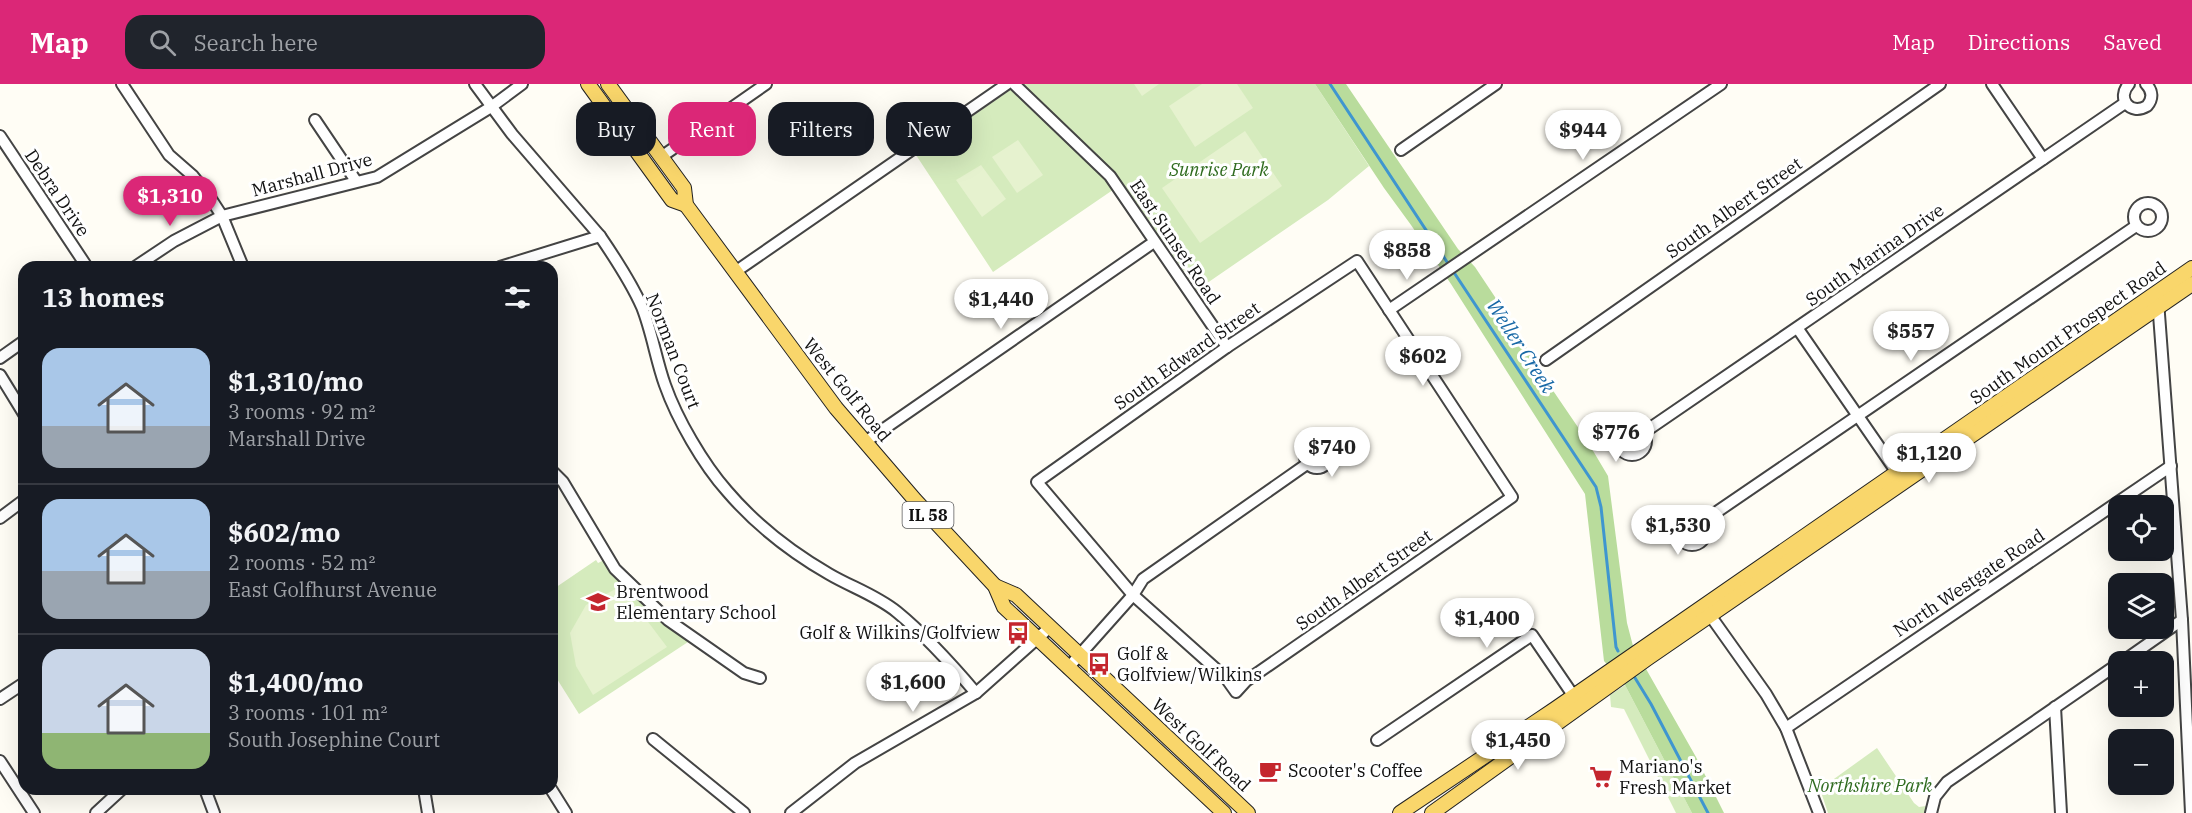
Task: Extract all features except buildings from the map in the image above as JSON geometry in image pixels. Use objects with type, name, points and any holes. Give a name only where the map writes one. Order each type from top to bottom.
[{"type":"main road","name":"West Golf Road","points":[[588,84],[672,201],[686,205]]},
{"type":"main road","name":"West Golf Road","points":[[608,84],[684,188],[686,205],[811,375],[938,527],[995,586],[1016,596],[1248,813]]},
{"type":"main road","name":"South Mount Prospect Road","points":[[2157,301],[2192,268]]},
{"type":"main road","name":"South Mount Prospect Road","points":[[1400,813],[1598,686],[2157,301],[2192,284]]},
{"type":"main road","name":"West Golf Road","points":[[995,586],[1004,607],[1224,813]]},
{"type":"main road","name":"South Mount Prospect Road","points":[[1431,813],[1577,700]]},
{"type":"street","name":"Norman Court","points":[[475,84],[491,107],[600,236],[641,305],[652,335],[665,386],[689,435],[726,490],[753,519],[797,555],[831,576],[872,595],[897,612],[956,669],[976,693]]},
{"type":"street","name":"Marshall Drive","points":[[144,261],[174,241],[222,216],[377,177],[491,107],[522,84]]},
{"type":"street","points":[[661,157],[766,84]]},
{"type":"street","points":[[735,272],[1007,84]]},
{"type":"street","name":"East Sunset Road","points":[[1014,84],[1110,176],[1227,347]]},
{"type":"street","points":[[1401,150],[1496,84]]},
{"type":"street","points":[[1389,310],[1721,84]]},
{"type":"street","name":"South Albert Street","points":[[1546,360],[1940,84]]},
{"type":"street","points":[[1992,84],[2043,159]]},
{"type":"street","points":[[2129,84],[2123,94],[2125,103],[2133,109],[2142,109],[2147,106],[2151,93],[2146,84]]},
{"type":"street","points":[[126,85],[169,155],[193,176],[222,216],[241,261]]},
{"type":"street","name":"South Marina Drive","points":[[1643,433],[2125,103]]},
{"type":"street","points":[[315,120],[356,181]]},
{"type":"street","name":"Debra Drive","points":[[0,136],[83,261]]},
{"type":"street","points":[[1702,522],[2136,226]]},
{"type":"street","points":[[519,261],[600,236]]},
{"type":"street","points":[[865,442],[1154,242]]},
{"type":"street","name":"South Edward Street","points":[[1132,596],[1038,482],[1227,347],[1357,261],[1389,310]]},
{"type":"street","points":[[2157,301],[2182,620],[2191,813]]},
{"type":"street","name":"South Albert Street","points":[[1132,596],[1226,678],[1236,692],[1246,681],[1512,497],[1389,310]]},
{"type":"street","points":[[1798,328],[1901,477]]},
{"type":"street","points":[[0,358],[18,345]]},
{"type":"street","points":[[0,375],[18,404]]},
{"type":"street","points":[[1068,668],[1132,596],[1143,579],[1307,464]]},
{"type":"street","name":"North Westgate Road","points":[[1786,728],[2171,466]]},
{"type":"street","points":[[558,477],[615,569],[668,620],[744,673],[760,678]]},
{"type":"street","points":[[0,518],[18,504]]},
{"type":"street","points":[[1706,611],[1766,694],[1786,728],[1819,813]]},
{"type":"street","points":[[2137,651],[2182,620]]},
{"type":"street","points":[[791,813],[855,763],[976,693],[1049,628]]},
{"type":"street","points":[[1377,740],[1533,635],[1577,700]]},
{"type":"street","points":[[1931,813],[1935,797],[1947,782],[2108,671]]},
{"type":"street","points":[[0,699],[18,686]]},
{"type":"street","points":[[2055,707],[2061,813]]},
{"type":"street","points":[[653,739],[744,813]]},
{"type":"street","points":[[0,761],[18,789]]},
{"type":"street","points":[[22,795],[34,813]]},
{"type":"street","points":[[96,813],[116,795]]},
{"type":"street","points":[[207,795],[214,813]]},
{"type":"street","points":[[425,795],[428,813]]},
{"type":"street","points":[[555,795],[566,813]]},
{"type":"green space","name":"Sunrise Park","points":[[1019,84],[1315,84],[1369,166],[1328,200],[1197,290],[1123,183],[993,272],[917,156],[972,156],[972,116]]},
{"type":"green space","points":[[1134,84],[1159,84],[1142,96]]},
{"type":"green space","points":[[1202,84],[1237,84],[1253,108],[1195,147],[1169,106]]},
{"type":"green space","name":"Weller Creek","points":[[1315,84],[1346,84],[1458,249],[1475,267],[1608,476],[1627,623],[1633,646],[1696,757],[1724,813],[1692,813],[1625,685],[1604,661],[1585,494],[1451,284]]},
{"type":"green space","points":[[1245,131],[1282,186],[1200,243],[1162,188]]},
{"type":"green space","points":[[1018,140],[1043,175],[1017,193],[992,157]]},
{"type":"green space","points":[[981,165],[1006,199],[982,217],[956,180]]},
{"type":"green space","points":[[1313,449],[1319,449],[1323,456],[1319,463],[1313,463],[1309,459],[1309,453]]},
{"type":"green space","name":"Brentwood Elementary School","points":[[596,560],[598,563],[604,560],[691,640],[579,714],[558,681],[558,586]]},
{"type":"green space","points":[[621,586],[667,647],[593,695],[576,666],[570,633],[586,605]]},
{"type":"green space","points":[[1625,685],[1692,813],[1676,813],[1624,709],[1611,707],[1610,695]]},
{"type":"green space","name":"Northshire Park","points":[[1877,748],[1914,803],[1919,807],[1926,806],[1925,813],[1828,813],[1820,789]]},
{"type":"waterway","name":"Weller Creek","points":[[1330,84],[1449,265]]},
{"type":"waterway","name":"Weller Creek","points":[[1453,271],[1596,487],[1601,507],[1618,651]]},
{"type":"waterway","name":"Weller Creek","points":[[1632,673],[1651,704],[1708,813]]},
{"type":"place","name":"Brentwood Elementary School","points":[[598,602]]},
{"type":"place","name":"Golf & Wilkins/Golfview","points":[[1018,633]]},
{"type":"place","name":"Golf & Golfview/Wilkins","points":[[1099,664]]},
{"type":"place","name":"Scooter's Coffee","points":[[1270,771]]},
{"type":"place","name":"Mariano's Fresh Market","points":[[1601,777]]}]
